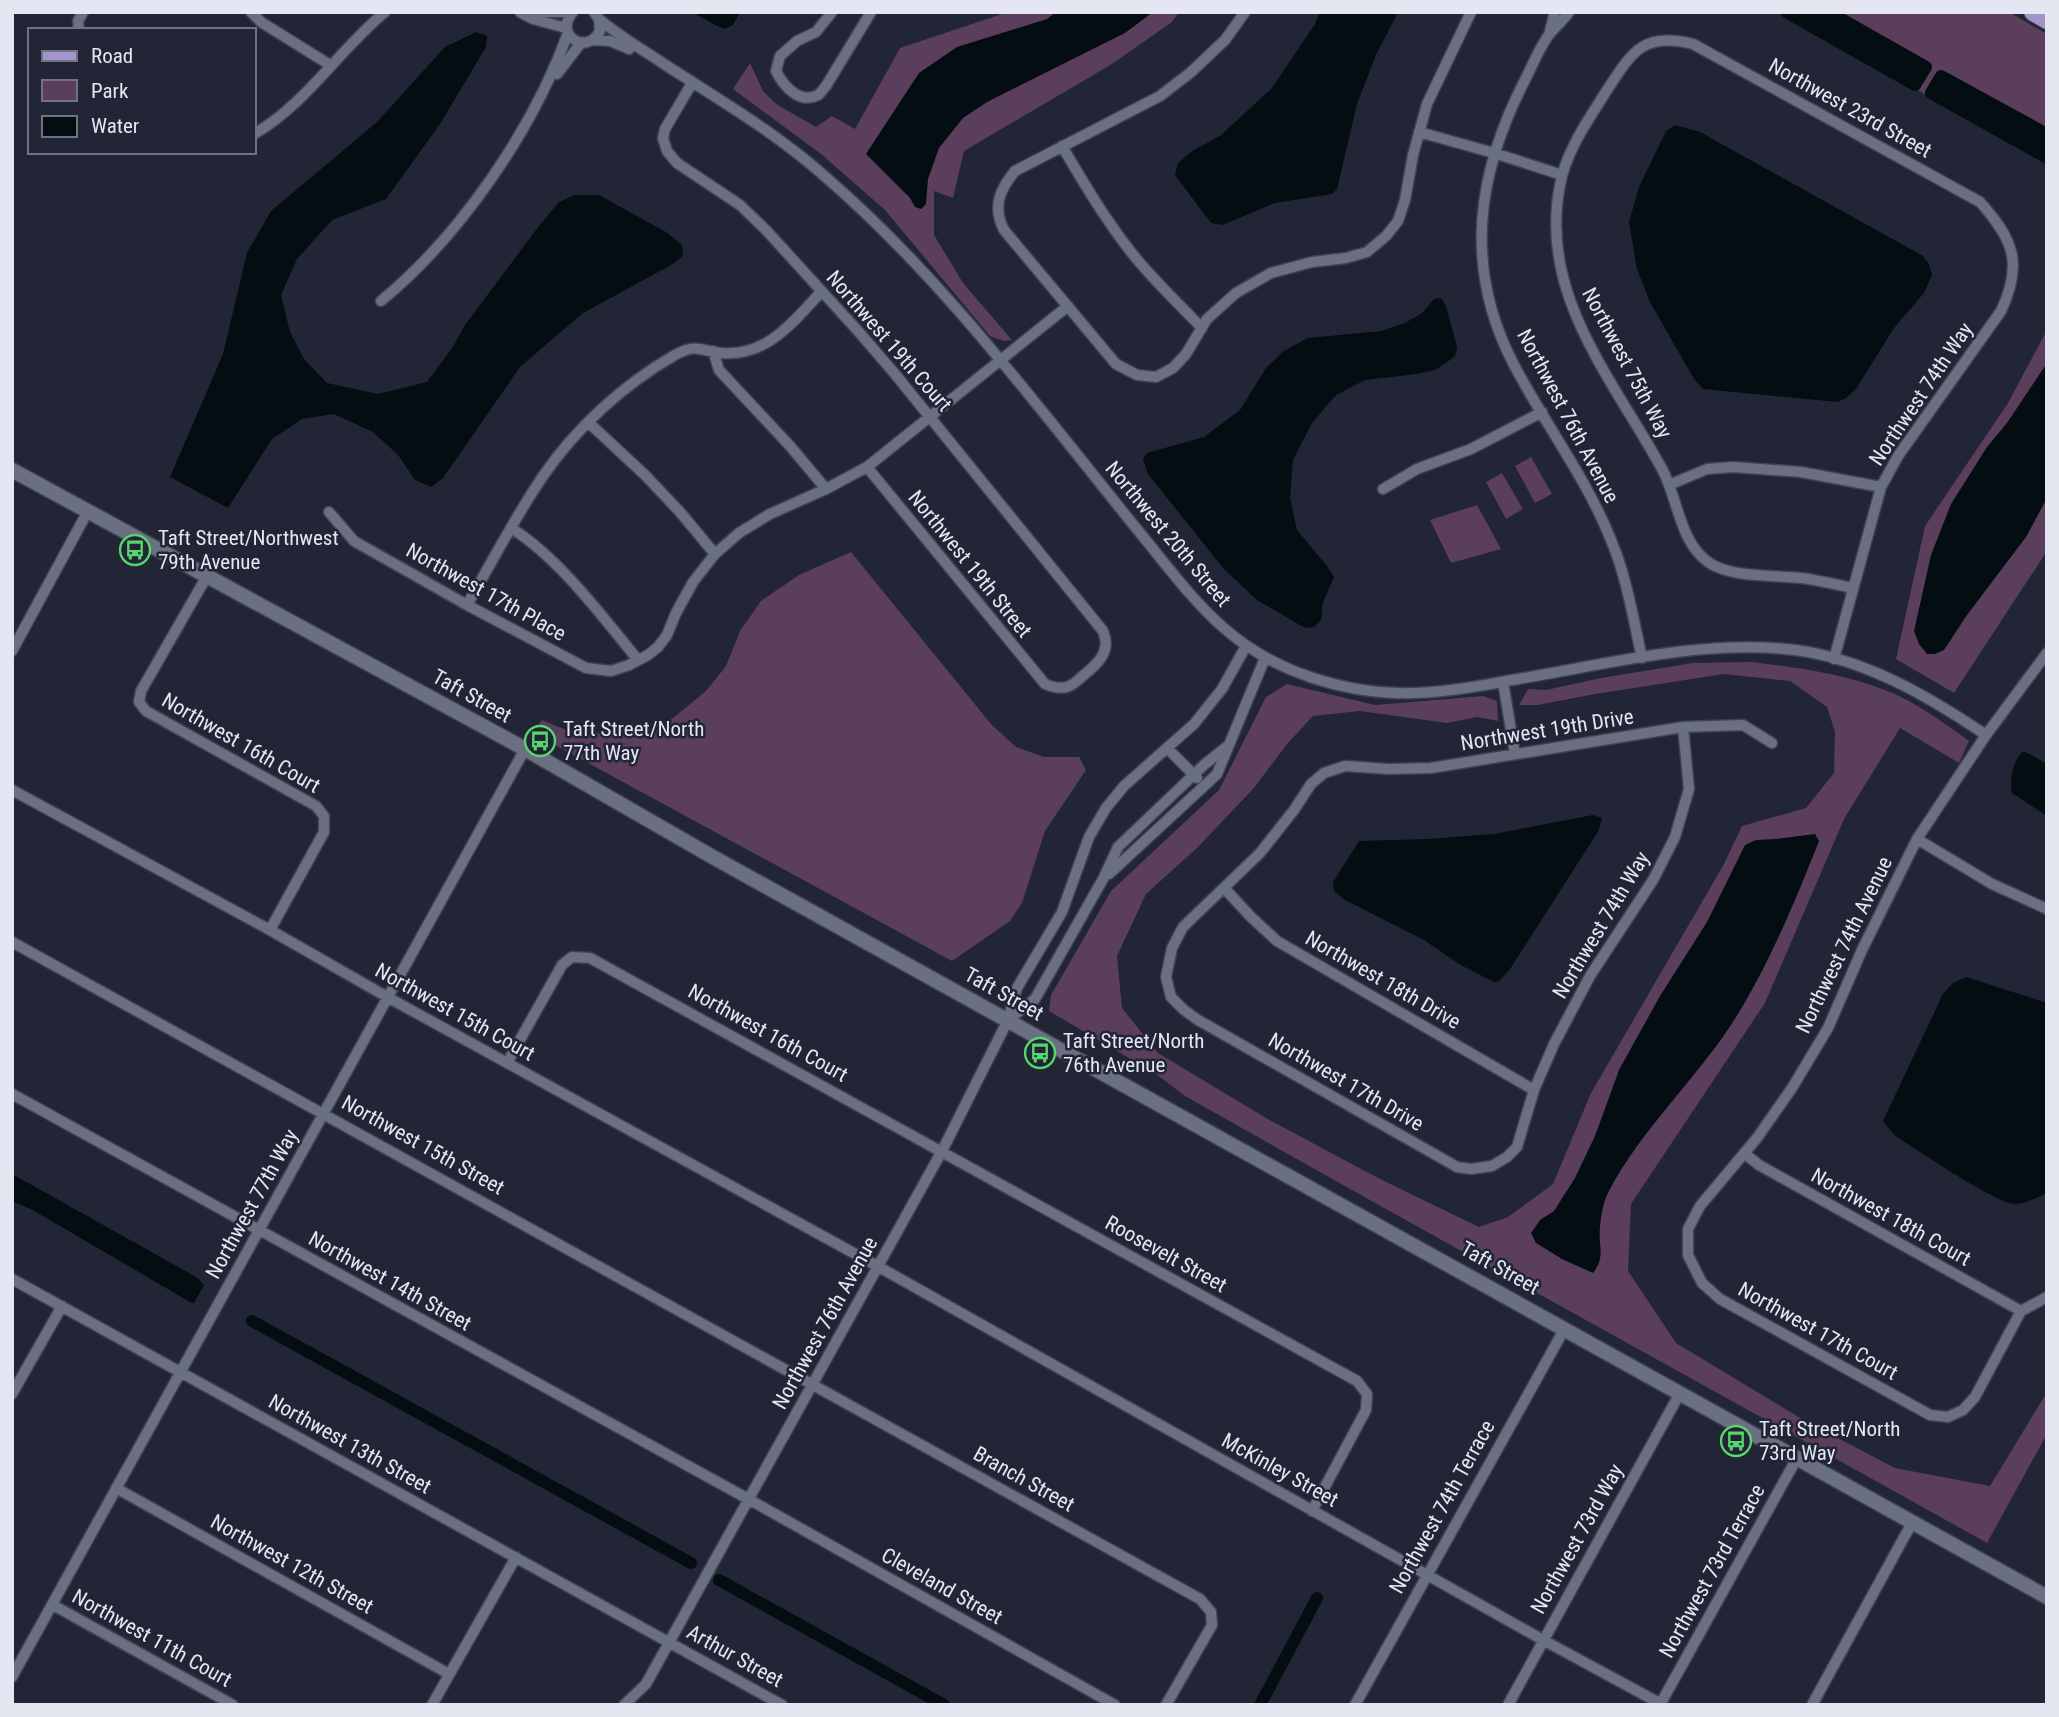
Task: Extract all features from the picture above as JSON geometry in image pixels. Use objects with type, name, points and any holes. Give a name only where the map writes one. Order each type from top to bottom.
[{"type":"main road","points":[[2033,12],[2047,20]]},
{"type":"street","points":[[251,12],[261,22],[330,65]]},
{"type":"street","points":[[256,133],[290,109],[368,26],[385,12]]},
{"type":"street","points":[[520,12],[567,31],[576,41],[587,41]]},
{"type":"street","points":[[530,12],[563,12]]},
{"type":"street","points":[[380,301],[408,278],[471,206],[505,156],[544,90],[561,55],[568,18],[573,12]]},
{"type":"street","points":[[832,12],[816,32],[797,41],[780,56],[776,71],[782,84],[794,94],[804,97],[817,95],[826,86],[871,12]]},
{"type":"street","points":[[1245,12],[1225,40],[1190,74],[1160,96],[1015,171],[1002,186],[998,219],[1004,230],[1116,364],[1137,375],[1156,377],[1173,368],[1186,354],[1207,319],[1236,293],[1271,273],[1367,252],[1386,236],[1398,221],[1405,200],[1427,104],[1471,12]]},
{"type":"street","name":"Northwest 76th Avenue","points":[[1550,34],[1555,12]]},
{"type":"street","name":"Northwest 76th Avenue","points":[[1569,12],[1550,34],[1514,101],[1494,153],[1484,193],[1480,232],[1483,268],[1492,311],[1513,362],[1589,493],[1611,540],[1626,583],[1642,658]]},
{"type":"street","points":[[544,90],[587,41],[600,31],[596,16]]},
{"type":"street","name":"Northwest 20th Street","points":[[596,16],[621,37],[759,125],[817,169],[861,208],[910,256],[1201,608],[1246,646],[1265,657],[1309,677],[1359,690],[1403,694],[1444,692],[1709,649],[1795,650],[1877,673],[1947,709],[1986,735]]},
{"type":"street","name":"Northwest 75th Way","points":[[1660,40],[1643,45],[1627,59],[1597,105],[1562,175],[1557,238],[1559,265],[1569,301],[1584,334],[1663,471],[1688,538],[1707,561],[1721,570],[1805,579],[1853,588]]},
{"type":"street","name":"Northwest 23rd Street","points":[[1660,40],[1693,44],[1980,202],[1995,218],[2005,235]]},
{"type":"street","name":"Northwest 20th Street","points":[[587,41],[610,41],[658,60]]},
{"type":"street","name":"Northwest 19th Court","points":[[692,83],[665,130],[663,138],[667,151],[677,163],[740,205],[858,331],[1103,631],[1106,639],[1103,656],[1097,664],[1066,688],[1045,684]]},
{"type":"street","points":[[1419,132],[1562,175]]},
{"type":"street","points":[[1062,146],[1086,187],[1130,251],[1202,328]]},
{"type":"street","name":"Northwest 74th Way","points":[[1834,659],[1881,487],[1898,456],[2001,311],[2011,290],[2014,271],[2005,235]]},
{"type":"street","points":[[467,605],[542,477],[588,422],[628,387],[677,354],[696,347],[722,353],[752,350],[772,341],[821,292]]},
{"type":"street","points":[[512,528],[553,562],[638,660],[658,647],[667,635],[693,582],[715,554],[739,533],[770,514],[867,467],[1068,306]]},
{"type":"street","points":[[713,351],[719,370],[826,489]]},
{"type":"street","points":[[1383,489],[1417,470],[1471,449],[1542,412]]},
{"type":"street","points":[[588,422],[645,475],[715,554]]},
{"type":"street","name":"Northwest 19th Street","points":[[867,467],[1045,684]]},
{"type":"street","points":[[1669,485],[1707,469],[1733,467],[1801,472],[1881,487]]},
{"type":"street","name":"Taft Street","points":[[12,470],[525,749],[711,856],[2047,1597]]},
{"type":"street","points":[[12,651],[88,511]]},
{"type":"street","name":"Northwest 17th Place","points":[[329,512],[354,541],[586,668],[611,671],[638,660]]},
{"type":"street","name":"Northwest 16th Court","points":[[207,576],[141,691],[139,702],[146,711],[316,806],[324,816],[324,832],[270,930]]},
{"type":"street","name":"Northwest 76th Avenue","points":[[624,1705],[646,1684],[943,1151],[1008,1020],[1017,988],[1062,912],[1089,837],[1105,808],[1124,786],[1194,724],[1222,688],[1246,646]]},
{"type":"street","name":"Northwest 74th Avenue","points":[[1688,1255],[1688,1229],[1700,1206],[1744,1153],[1792,1087],[1828,1028],[1862,950],[1916,839],[1986,735],[2046,655]]},
{"type":"street","name":"Northwest 76th Avenue","points":[[1103,879],[1217,774],[1265,657]]},
{"type":"street","points":[[1503,682],[1515,754]]},
{"type":"street","name":"Northwest 19th Drive","points":[[1225,889],[1260,853],[1311,784],[1324,772],[1345,766],[1431,768],[1683,727],[1743,725],[1772,743]]},
{"type":"street","name":"Northwest 74th Way","points":[[1521,1137],[1534,1090],[1554,1044],[1590,976],[1653,880],[1675,836],[1689,789],[1683,727]]},
{"type":"street","name":"Northwest 76th Avenue","points":[[1008,1020],[1035,999],[1103,879],[1118,847],[1205,764],[1229,745]]},
{"type":"street","points":[[1167,748],[1204,786]]},
{"type":"street","name":"Northwest 77th Way","points":[[12,1677],[525,749]]},
{"type":"street","name":"Northwest 15th Court","points":[[12,790],[879,1267]]},
{"type":"street","points":[[1916,839],[1992,884],[2047,909]]},
{"type":"street","name":"Northwest 18th Drive","points":[[1225,889],[1277,941],[1534,1090]]},
{"type":"street","name":"Northwest 17th Drive","points":[[1225,889],[1184,927],[1172,948],[1166,976],[1171,997],[1184,1010],[1457,1167],[1471,1169],[1492,1166],[1507,1157],[1517,1147],[1521,1137]]},
{"type":"street","name":"Northwest 15th Street","points":[[12,942],[813,1385]]},
{"type":"street","name":"Northwest 16th Court","points":[[507,1063],[562,965],[572,957],[590,958],[943,1151]]},
{"type":"street","name":"Northwest 14th Street","points":[[12,1094],[750,1500]]},
{"type":"street","name":"Roosevelt Street","points":[[943,1151],[1357,1381],[1367,1394],[1366,1410],[1312,1511]]},
{"type":"street","name":"Northwest 18th Court","points":[[1744,1153],[1759,1165],[2021,1311]]},
{"type":"street","name":"Northwest 17th Court","points":[[1688,1255],[1702,1283],[1720,1300],[1930,1415],[1948,1417],[1963,1410],[1975,1398],[2021,1311]]},
{"type":"street","name":"McKinley Street","points":[[879,1267],[1543,1640],[1662,1704]]},
{"type":"street","name":"Northwest 13th Street","points":[[12,1279],[669,1642]]},
{"type":"street","points":[[2021,1311],[2047,1297]]},
{"type":"street","points":[[12,1394],[62,1307]]},
{"type":"street","name":"Northwest 74th Terrace","points":[[1354,1705],[1565,1328]]},
{"type":"street","name":"Branch Street","points":[[813,1385],[1200,1599],[1211,1612],[1212,1625],[1166,1705]]},
{"type":"street","name":"Northwest 73rd Way","points":[[1508,1705],[1680,1393]]},
{"type":"street","name":"Northwest 73rd Terrace","points":[[1662,1704],[1797,1458]]},
{"type":"street","name":"Northwest 12th Street","points":[[116,1488],[449,1674]]},
{"type":"street","name":"Cleveland Street","points":[[750,1500],[1115,1705]]},
{"type":"street","points":[[1812,1705],[1913,1521]]},
{"type":"street","points":[[432,1705],[516,1557]]},
{"type":"street","name":"Northwest 11th Court","points":[[53,1605],[233,1705]]},
{"type":"street","name":"Arthur Street","points":[[669,1642],[782,1705]]},
{"type":"green space","points":[[1008,12],[1179,12],[1172,22],[1112,64],[964,151],[953,198],[934,191],[934,235],[963,283],[1012,340],[1004,341],[990,336],[885,210],[821,154],[733,89],[750,63],[763,91],[776,104],[816,127],[832,116],[855,129],[900,48]]},
{"type":"green space","points":[[1777,12],[2009,12],[2047,34],[2047,162]]},
{"type":"green space","points":[[2047,330],[2047,551],[1954,693],[1896,659],[1925,526],[2008,403]]},
{"type":"green space","points":[[1531,457],[1552,494],[1535,503],[1515,466]]},
{"type":"green space","points":[[1502,473],[1523,509],[1506,519],[1486,482]]},
{"type":"green space","points":[[1477,505],[1501,549],[1451,563],[1430,520]]},
{"type":"green space","points":[[851,552],[991,724],[1016,747],[1044,757],[1079,757],[1086,770],[1045,831],[1022,903],[1010,921],[952,961],[533,733],[542,720],[566,730],[633,736],[673,718],[706,691],[726,666],[740,631],[761,601],[799,575]]},
{"type":"green space","points":[[1751,662],[1819,672],[1885,690],[1918,706],[1969,741],[1959,763],[1900,728],[1844,819],[1765,1003],[1631,1204],[1628,1271],[1676,1343],[1807,1422],[1895,1468],[1990,1486],[2047,1392],[2047,1434],[1987,1543],[1185,1096],[1156,1074],[1049,1011],[1051,995],[1111,891],[1219,790],[1266,697],[1287,684],[1375,705],[1483,696],[1497,701],[1498,721],[1477,717],[1447,723],[1360,711],[1313,716],[1288,743],[1253,789],[1197,848],[1146,894],[1117,956],[1122,1008],[1158,1053],[1266,1118],[1380,1179],[1479,1227],[1508,1217],[1553,1184],[1591,1093],[1724,864],[1742,826],[1806,808],[1834,773],[1835,732],[1827,707],[1790,681],[1724,674],[1538,705],[1519,705],[1528,689],[1546,690],[1693,663]]},
{"type":"water","points":[[692,12],[740,12],[733,25],[725,29]]},
{"type":"water","points":[[1056,12],[1153,12],[1125,33],[987,102],[963,118],[939,148],[928,179],[926,204],[921,209],[915,207],[910,198],[866,154],[919,73],[957,47],[1047,19]]},
{"type":"water","points":[[1320,12],[1398,12],[1376,55],[1357,104],[1337,189],[1332,194],[1275,203],[1222,225],[1211,223],[1175,175],[1178,163],[1192,151],[1220,136],[1272,88],[1315,24]]},
{"type":"water","points":[[1786,12],[1829,12],[1926,67],[1915,85]]},
{"type":"water","points":[[476,32],[487,36],[486,47],[440,124],[386,199],[332,220],[297,259],[281,295],[290,332],[304,359],[327,383],[378,394],[427,382],[465,325],[539,226],[559,202],[575,195],[599,195],[666,232],[682,245],[683,256],[583,313],[520,367],[443,478],[431,487],[415,480],[398,455],[373,432],[334,414],[302,419],[272,439],[228,508],[170,477],[223,354],[247,253],[271,211],[377,122],[445,47]]},
{"type":"water","points":[[1941,76],[2047,134],[2047,158],[1931,93]]},
{"type":"water","points":[[1675,125],[1700,132],[1923,256],[1929,264],[1932,275],[1924,293],[1894,328],[1856,389],[1846,398],[1838,402],[1703,389],[1694,379],[1650,302],[1637,269],[1629,222],[1639,187],[1666,131]]},
{"type":"water","points":[[1441,298],[1446,306],[1457,347],[1455,356],[1435,370],[1365,380],[1336,395],[1312,423],[1293,460],[1290,498],[1297,530],[1334,577],[1323,604],[1320,620],[1314,627],[1305,628],[1257,600],[1224,569],[1148,474],[1143,459],[1147,453],[1204,437],[1240,410],[1266,368],[1284,351],[1308,338],[1381,331],[1405,323],[1422,313],[1434,299]]},
{"type":"water","points":[[2047,363],[2047,498],[2026,537],[1944,650],[1927,654],[1914,631],[1931,555],[1951,504],[1987,447],[2007,423]]},
{"type":"water","points":[[2024,751],[2047,764],[2047,816],[2012,793],[2013,770]]},
{"type":"water","points":[[1593,815],[1602,818],[1599,830],[1510,969],[1499,981],[1494,982],[1459,964],[1424,940],[1345,900],[1334,891],[1333,882],[1359,841],[1494,834]]},
{"type":"water","points":[[1815,834],[1819,841],[1800,888],[1767,961],[1742,1007],[1714,1049],[1635,1149],[1607,1195],[1600,1227],[1600,1256],[1593,1273],[1536,1243],[1531,1233],[1540,1220],[1554,1211],[1575,1178],[1595,1136],[1619,1070],[1660,996],[1707,922],[1745,845],[1756,840]]},
{"type":"water","points":[[1966,977],[2047,1003],[2047,1193],[2016,1204],[1992,1195],[1937,1163],[1894,1135],[1883,1121],[1943,994],[1953,983]]},
{"type":"water","points":[[12,1174],[198,1278],[204,1285],[194,1303],[31,1209],[12,1201]]},
{"type":"waterway","points":[[1786,12],[1915,85],[1926,67],[1829,12]]},
{"type":"waterway","points":[[2047,134],[1941,76],[1931,93],[2047,158]]},
{"type":"waterway","points":[[252,1321],[691,1563]]},
{"type":"waterway","points":[[719,1580],[944,1705]]},
{"type":"waterway","points":[[1260,1705],[1317,1598]]},
{"type":"place","name":"Taft Street/Northwest 79th Avenue","points":[[135,550]]},
{"type":"place","name":"Taft Street/North 77th Way","points":[[540,741]]},
{"type":"place","name":"Taft Street/North 76th Avenue","points":[[1040,1053]]},
{"type":"place","name":"Taft Street/North 73rd Way","points":[[1736,1441]]}]
